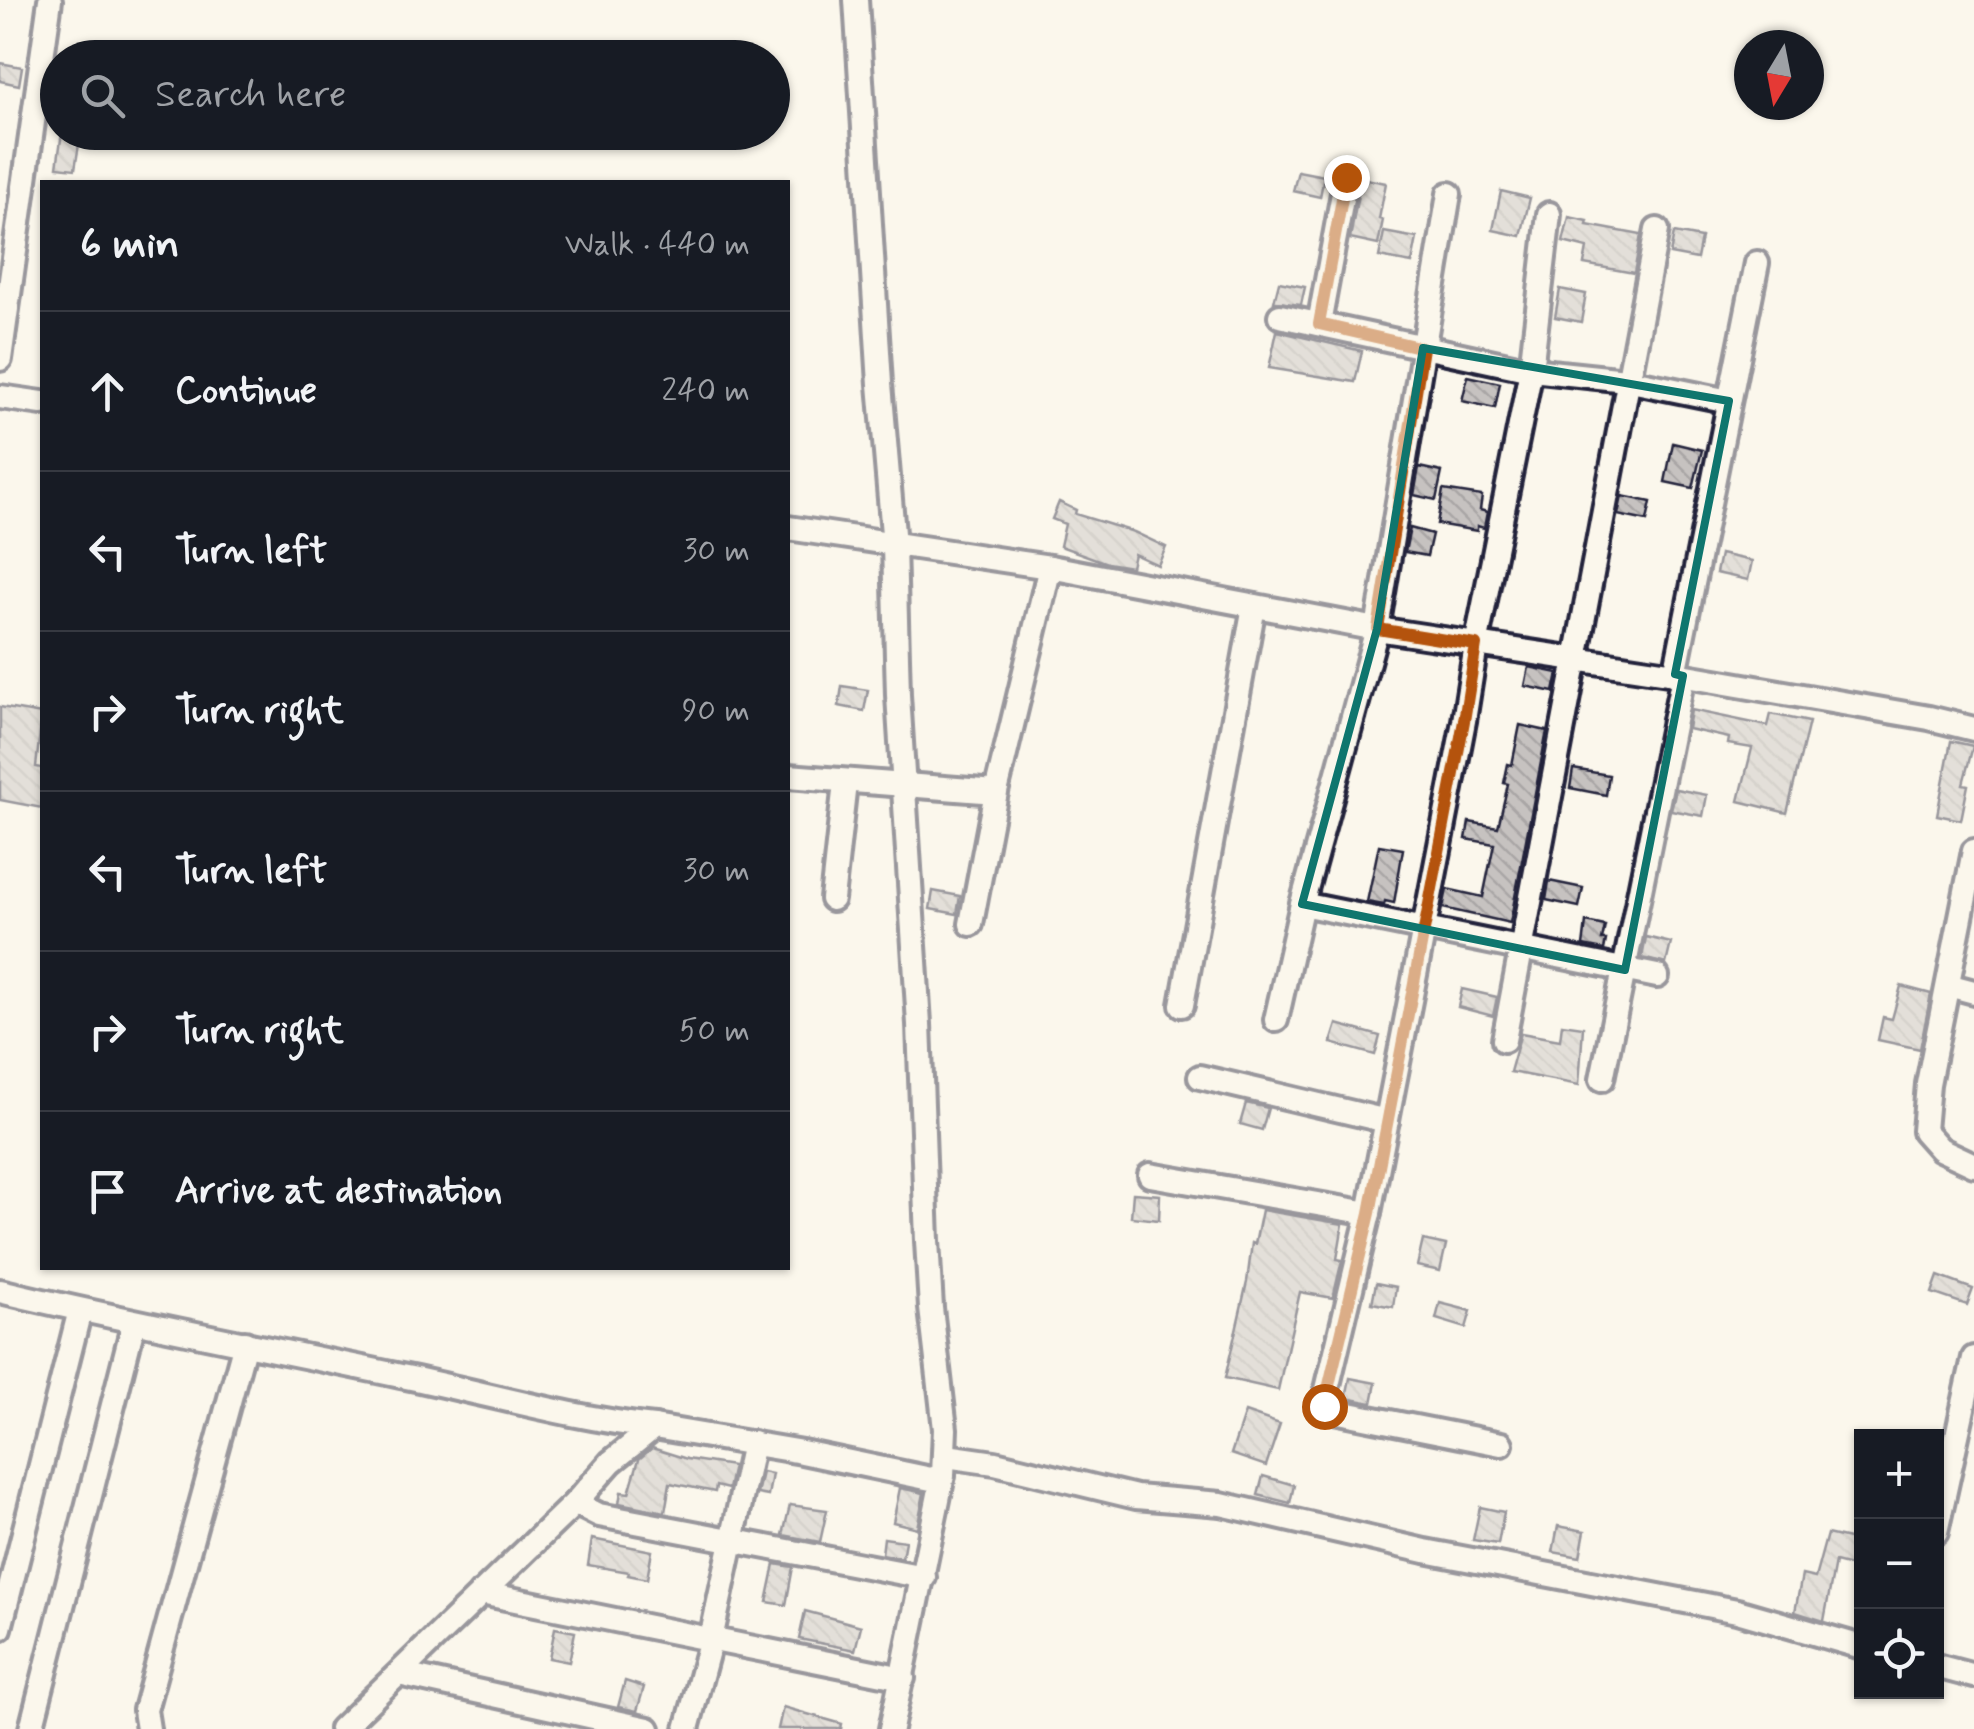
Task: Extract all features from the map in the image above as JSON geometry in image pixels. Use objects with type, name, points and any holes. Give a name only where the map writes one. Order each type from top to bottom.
[{"type":"street","points":[[44,40],[50,0]]},
{"type":"street","points":[[856,0],[894,546],[931,1308],[944,1465],[891,1729]]},
{"type":"street","points":[[0,359],[40,72]]},
{"type":"street","points":[[1319,324],[1346,177]]},
{"type":"street","points":[[1276,1020],[1302,904],[1378,629],[1448,194]]},
{"type":"street","points":[[1501,1444],[1324,1406],[1370,1213],[1530,370],[1549,214]]},
{"type":"street","points":[[1504,1040],[1656,230]]},
{"type":"street","points":[[1602,1080],[1757,263]]},
{"type":"street","points":[[1280,316],[1530,370],[1626,380],[1729,401]]},
{"type":"street","points":[[0,396],[40,403]]},
{"type":"street","points":[[790,528],[1050,568],[1378,629],[1679,675],[1974,729]]},
{"type":"street","points":[[970,924],[996,792],[1050,568]]},
{"type":"street","points":[[1182,1005],[1254,606]]},
{"type":"street","points":[[790,776],[996,792]]},
{"type":"street","points":[[832,900],[845,783]]},
{"type":"street","points":[[1974,852],[1928,1084],[1924,1131],[1940,1149],[1974,1165]]},
{"type":"street","points":[[1302,904],[1656,976]]},
{"type":"street","points":[[1948,985],[1974,992]]},
{"type":"street","points":[[1200,1077],[1388,1121]]},
{"type":"street","points":[[1150,1175],[1370,1213]]},
{"type":"street","points":[[0,1291],[602,1421],[753,1443],[931,1479],[944,1465],[995,1464],[1136,1497],[1221,1504],[1407,1548],[1737,1610],[1854,1645]]},
{"type":"street","points":[[0,1628],[80,1310]]},
{"type":"street","points":[[31,1729],[134,1322]]},
{"type":"street","points":[[148,1729],[145,1710],[244,1343]]},
{"type":"street","points":[[1939,1519],[1974,1358]]},
{"type":"street","points":[[341,1729],[575,1503],[611,1462],[654,1427]]},
{"type":"street","points":[[687,1729],[711,1639],[753,1443]]},
{"type":"street","points":[[575,1503],[599,1515],[924,1577]]},
{"type":"street","points":[[482,1593],[903,1678]]},
{"type":"street","points":[[1944,1665],[1974,1676]]},
{"type":"street","points":[[399,1674],[648,1729]]},
{"type":"highlighted area","points":[[1423,348],[1729,401],[1675,674],[1683,676],[1625,970],[1302,904],[1377,629]]},
{"type":"building","points":[[0,63],[22,67],[19,85],[0,81]]},
{"type":"building","points":[[59,150],[78,150],[75,169],[57,167]]},
{"type":"building","points":[[1298,171],[1324,176],[1320,197],[1293,191]]},
{"type":"building","points":[[1361,178],[1386,183],[1378,245],[1350,239]]},
{"type":"building","points":[[1501,191],[1530,198],[1521,236],[1493,230]]},
{"type":"building","points":[[1569,217],[1588,221],[1587,225],[1641,235],[1634,273],[1584,264],[1587,248],[1563,242]]},
{"type":"building","points":[[1384,232],[1417,238],[1412,263],[1379,257]]},
{"type":"building","points":[[1674,233],[1701,238],[1697,259],[1670,254]]},
{"type":"building","points":[[1279,282],[1305,287],[1301,305],[1274,302]]},
{"type":"building","points":[[1560,289],[1586,294],[1581,322],[1555,317]]},
{"type":"building","points":[[1277,331],[1362,351],[1355,382],[1269,368]]},
{"type":"building","points":[[1468,376],[1500,383],[1495,408],[1462,401]]},
{"type":"building","points":[[1673,443],[1702,450],[1693,488],[1665,482]]},
{"type":"building","points":[[1419,467],[1442,472],[1436,500],[1414,495]]},
{"type":"building","points":[[1443,490],[1482,496],[1480,510],[1487,512],[1484,528],[1477,526],[1477,531],[1437,524]]},
{"type":"building","points":[[1622,496],[1651,502],[1647,521],[1618,515]]},
{"type":"building","points":[[1059,502],[1076,510],[1075,514],[1134,532],[1166,547],[1158,565],[1134,554],[1131,567],[1107,563],[1060,546],[1065,524],[1052,519]]},
{"type":"building","points":[[1410,528],[1432,534],[1427,556],[1405,552]]},
{"type":"building","points":[[1720,554],[1752,561],[1748,580],[1716,573]]},
{"type":"building","points":[[1529,667],[1558,673],[1554,692],[1525,686]]},
{"type":"building","points":[[842,686],[868,690],[864,711],[839,706]]},
{"type":"building","points":[[0,707],[40,714],[36,767],[40,768],[40,808],[0,800]]},
{"type":"building","points":[[1691,710],[1768,726],[1771,714],[1809,722],[1787,813],[1739,801],[1752,748],[1728,744],[1729,738],[1688,729]]},
{"type":"building","points":[[1520,725],[1547,731],[1510,923],[1443,908],[1447,889],[1483,897],[1494,844],[1466,839],[1469,822],[1498,827],[1508,784],[1504,783],[1508,764],[1512,765]]},
{"type":"building","points":[[1951,741],[1973,746],[1963,784],[1968,785],[1961,820],[1937,815]]},
{"type":"building","points":[[1573,769],[1609,775],[1606,795],[1570,788]]},
{"type":"building","points":[[1676,789],[1707,795],[1703,816],[1671,810]]},
{"type":"building","points":[[1379,845],[1403,849],[1394,903],[1385,901],[1384,905],[1367,902]]},
{"type":"building","points":[[1549,881],[1583,888],[1579,907],[1546,900]]},
{"type":"building","points":[[933,891],[960,896],[957,914],[930,909]]},
{"type":"building","points":[[1586,922],[1605,926],[1604,950],[1583,946]]},
{"type":"building","points":[[1646,937],[1671,943],[1666,964],[1642,958]]},
{"type":"building","points":[[1901,986],[1931,994],[1920,1049],[1878,1040],[1883,1017],[1892,1019]]},
{"type":"building","points":[[1462,989],[1497,997],[1493,1016],[1458,1007]]},
{"type":"building","points":[[1337,1024],[1380,1036],[1375,1055],[1331,1043]]},
{"type":"building","points":[[1562,1024],[1583,1027],[1579,1085],[1510,1072],[1521,1033],[1560,1040]]},
{"type":"building","points":[[1246,1103],[1268,1108],[1262,1130],[1240,1124]]},
{"type":"building","points":[[1133,1193],[1160,1195],[1159,1220],[1131,1217]]},
{"type":"building","points":[[1262,1210],[1343,1224],[1337,1259],[1342,1260],[1333,1298],[1300,1292],[1278,1390],[1225,1378]]},
{"type":"building","points":[[1423,1240],[1446,1245],[1440,1271],[1417,1266]]},
{"type":"building","points":[[1938,1276],[1973,1289],[1967,1305],[1932,1293]]},
{"type":"building","points":[[1376,1283],[1396,1287],[1393,1307],[1372,1303]]},
{"type":"building","points":[[1440,1303],[1471,1311],[1466,1328],[1436,1319]]},
{"type":"building","points":[[1350,1378],[1376,1383],[1372,1403],[1346,1398]]},
{"type":"building","points":[[1245,1412],[1280,1424],[1266,1466],[1231,1454]]},
{"type":"building","points":[[652,1448],[687,1459],[733,1466],[728,1489],[716,1486],[715,1492],[670,1483],[665,1512],[619,1503],[621,1492],[629,1493],[639,1459]]},
{"type":"building","points":[[762,1472],[772,1474],[768,1496],[757,1494]]},
{"type":"building","points":[[1263,1476],[1294,1485],[1290,1503],[1258,1495]]},
{"type":"building","points":[[900,1488],[924,1493],[917,1528],[893,1522]]},
{"type":"building","points":[[790,1505],[827,1510],[820,1542],[783,1535]]},
{"type":"building","points":[[1480,1507],[1504,1512],[1498,1544],[1473,1540]]},
{"type":"building","points":[[1558,1526],[1585,1531],[1580,1557],[1553,1552]]},
{"type":"building","points":[[1827,1534],[1854,1540],[1854,1567],[1835,1562],[1824,1621],[1795,1612],[1802,1575],[1815,1578]]},
{"type":"building","points":[[884,1538],[905,1541],[902,1558],[882,1554]]},
{"type":"building","points":[[592,1539],[652,1551],[647,1579],[588,1565]]},
{"type":"building","points":[[775,1564],[793,1567],[786,1605],[767,1602]]},
{"type":"building","points":[[805,1611],[861,1626],[855,1650],[799,1639]]},
{"type":"building","points":[[555,1628],[575,1632],[569,1662],[549,1658]]},
{"type":"building","points":[[625,1681],[644,1687],[637,1711],[618,1707]]},
{"type":"building","points":[[783,1707],[842,1724],[841,1729],[778,1729]]},
{"type":"route","points":[[1324,1406],[1370,1213],[1476,645],[1378,629],[1423,348],[1319,324],[1346,177]]}]
